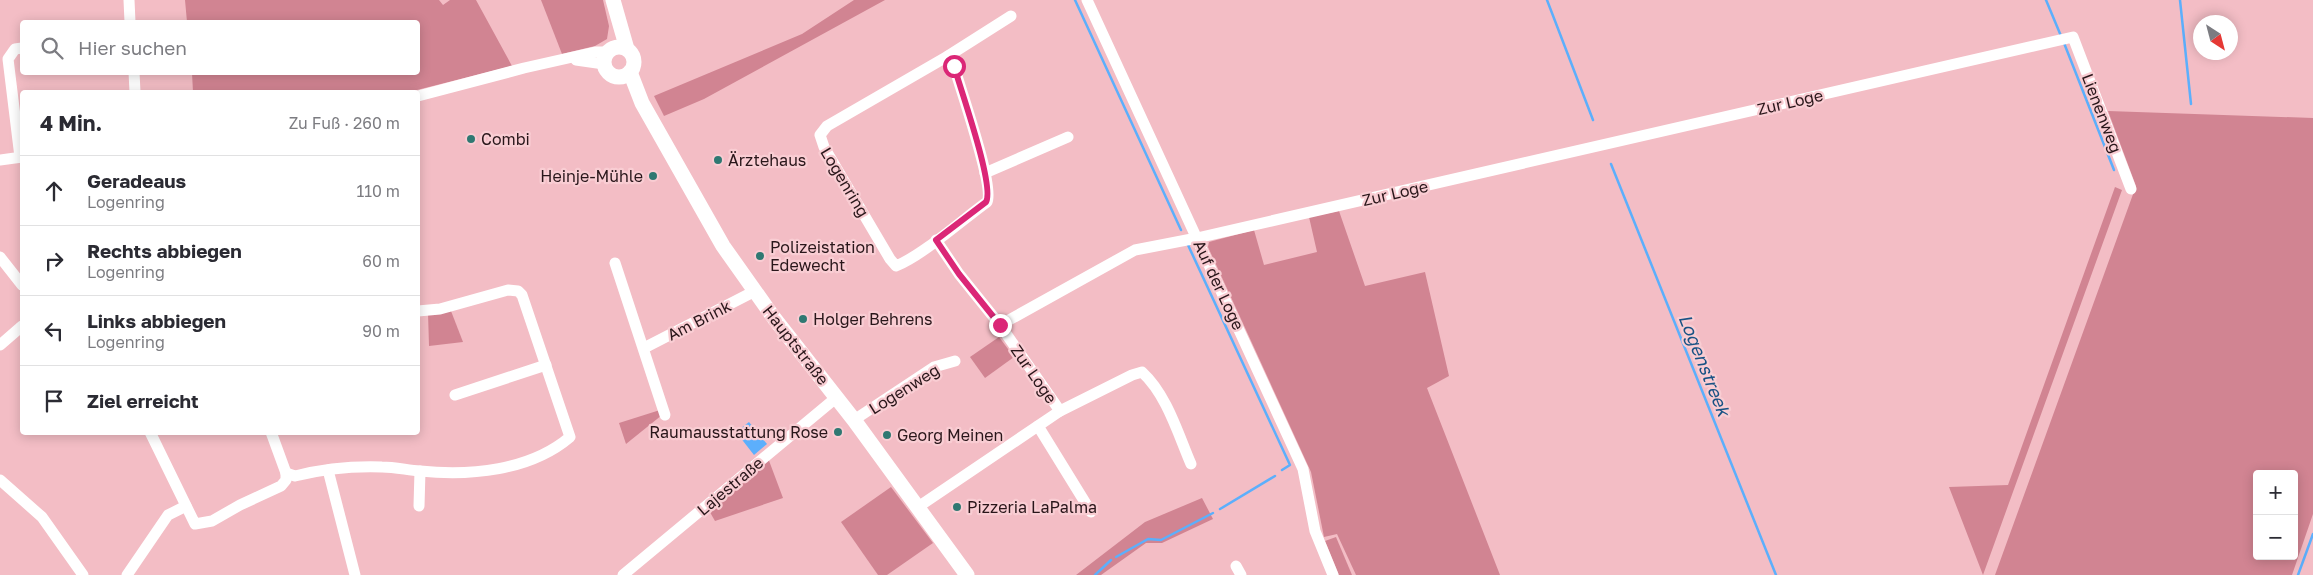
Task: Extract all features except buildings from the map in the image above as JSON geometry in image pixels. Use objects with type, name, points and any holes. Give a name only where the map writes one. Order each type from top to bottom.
[{"type":"main road","points":[[613,0],[618,19],[608,73],[626,75],[634,59],[613,53]]},
{"type":"main road","name":"Hauptstraße","points":[[626,75],[704,215],[755,291],[837,397],[967,575]]},
{"type":"street","points":[[129,0],[130,20]]},
{"type":"street","name":"Auf der Loge","points":[[1087,0],[1303,469],[1315,531],[1334,575]]},
{"type":"street","name":"Logenring","points":[[948,56],[954,66],[990,196],[986,202],[936,240],[905,262],[896,266],[890,259],[824,147],[820,135],[827,126],[948,56],[1011,16]]},
{"type":"street","name":"Zur Loge","points":[[918,506],[1060,411],[1000,325],[1135,250],[1197,238],[2073,38]]},
{"type":"street","name":"Lienenweg","points":[[2073,38],[2131,189]]},
{"type":"street","points":[[20,48],[15,49],[8,59],[20,149]]},
{"type":"street","points":[[420,95],[565,58],[613,53]]},
{"type":"street","points":[[134,75],[135,90]]},
{"type":"street","points":[[985,173],[1068,137]]},
{"type":"street","points":[[0,160],[20,157]]},
{"type":"street","points":[[936,240],[959,274],[1000,325]]},
{"type":"street","points":[[0,258],[20,283]]},
{"type":"street","points":[[614,263],[665,415]]},
{"type":"street","points":[[286,473],[294,476],[328,470],[381,466],[456,473],[491,470],[534,459],[570,437],[522,296],[518,291],[508,290],[440,309],[420,311]]},
{"type":"street","name":"Am Brink","points":[[644,348],[755,291]]},
{"type":"street","points":[[0,345],[20,328]]},
{"type":"street","name":"Logenweg","points":[[854,420],[934,367],[955,361]]},
{"type":"street","points":[[455,394],[546,365]]},
{"type":"street","points":[[1060,411],[1132,375],[1142,372],[1152,381],[1173,422],[1191,464]]},
{"type":"street","name":"Lajestraße","points":[[623,575],[837,397]]},
{"type":"street","points":[[1038,426],[1091,512]]},
{"type":"street","points":[[151,435],[195,524],[212,521],[281,486],[286,480],[286,473],[272,435]]},
{"type":"street","points":[[328,470],[355,575]]},
{"type":"street","points":[[419,506],[420,471]]},
{"type":"street","points":[[0,480],[42,517],[83,575]]},
{"type":"street","points":[[127,575],[168,516],[186,506]]},
{"type":"shaded area","points":[[185,0],[439,0],[443,5],[450,0],[476,0],[512,66],[417,90],[193,90],[192,75],[420,75],[420,20],[187,20]]},
{"type":"shaded area","points":[[541,0],[603,0],[609,26],[607,39],[595,46],[562,54]]},
{"type":"shaded area","points":[[854,0],[885,0],[704,99],[664,116],[654,96],[802,34]]},
{"type":"shaded area","points":[[2108,111],[2313,118],[2313,514],[2298,558],[2298,470],[2253,470],[2253,560],[2297,560],[2292,575],[1995,575],[2136,186]]},
{"type":"shaded area","points":[[2115,187],[2122,190],[1983,575],[1949,487],[2008,485]]},
{"type":"shaded area","points":[[1339,211],[1365,286],[1425,272],[1449,376],[1427,388],[1500,575],[1356,575],[1337,534],[1324,537],[1311,472],[1208,247],[1209,242],[1254,230],[1264,265],[1317,252],[1309,217]]},
{"type":"shaded area","points":[[451,311],[463,342],[429,346],[428,313]]},
{"type":"shaded area","points":[[999,337],[1014,357],[985,378],[970,357]]},
{"type":"shaded area","points":[[660,410],[662,415],[626,444],[619,423]]},
{"type":"shaded area","points":[[768,458],[783,498],[715,521],[707,507]]},
{"type":"shaded area","points":[[891,487],[933,543],[887,575],[878,575],[841,522]]},
{"type":"shaded area","points":[[1202,498],[1213,519],[1162,543],[1146,543],[1101,575],[1076,575],[1145,522]]},
{"type":"shaded area","points":[[1336,537],[1352,575],[1339,575],[1325,541]]},
{"type":"water","points":[[749,422],[767,444],[754,455],[736,432]]},
{"type":"waterway","points":[[1075,0],[1181,230]]},
{"type":"waterway","name":"Logenstreek","points":[[1547,0],[1593,120]]},
{"type":"waterway","points":[[2046,0],[2061,36]]},
{"type":"waterway","points":[[2180,0],[2191,104]]},
{"type":"waterway","points":[[2064,43],[2114,170]]},
{"type":"waterway","name":"Logenstreek","points":[[1611,164],[1776,575]]},
{"type":"waterway","points":[[1188,245],[1290,465],[1282,470]]},
{"type":"waterway","points":[[1220,509],[1275,476]]},
{"type":"waterway","points":[[1116,557],[1148,539],[1161,540],[1213,513]]},
{"type":"waterway","points":[[2298,575],[2313,534]]},
{"type":"waterway","points":[[1095,575],[1111,560]]},
{"type":"place","name":"Combi","points":[[471,139]]},
{"type":"place","name":"Ärztehaus","points":[[718,160]]},
{"type":"place","name":"Heinje-Mühle","points":[[653,176]]},
{"type":"place","name":"Polizeistation Edewecht","points":[[760,256]]},
{"type":"place","name":"Holger Behrens","points":[[803,319]]},
{"type":"place","name":"Raumausstattung Rose","points":[[838,432]]},
{"type":"place","name":"Georg Meinen","points":[[887,435]]},
{"type":"place","name":"Pizzeria LaPalma","points":[[957,507]]},
{"type":"route","points":[[954,66],[990,196],[986,202],[936,240],[959,274],[1000,325]]}]
